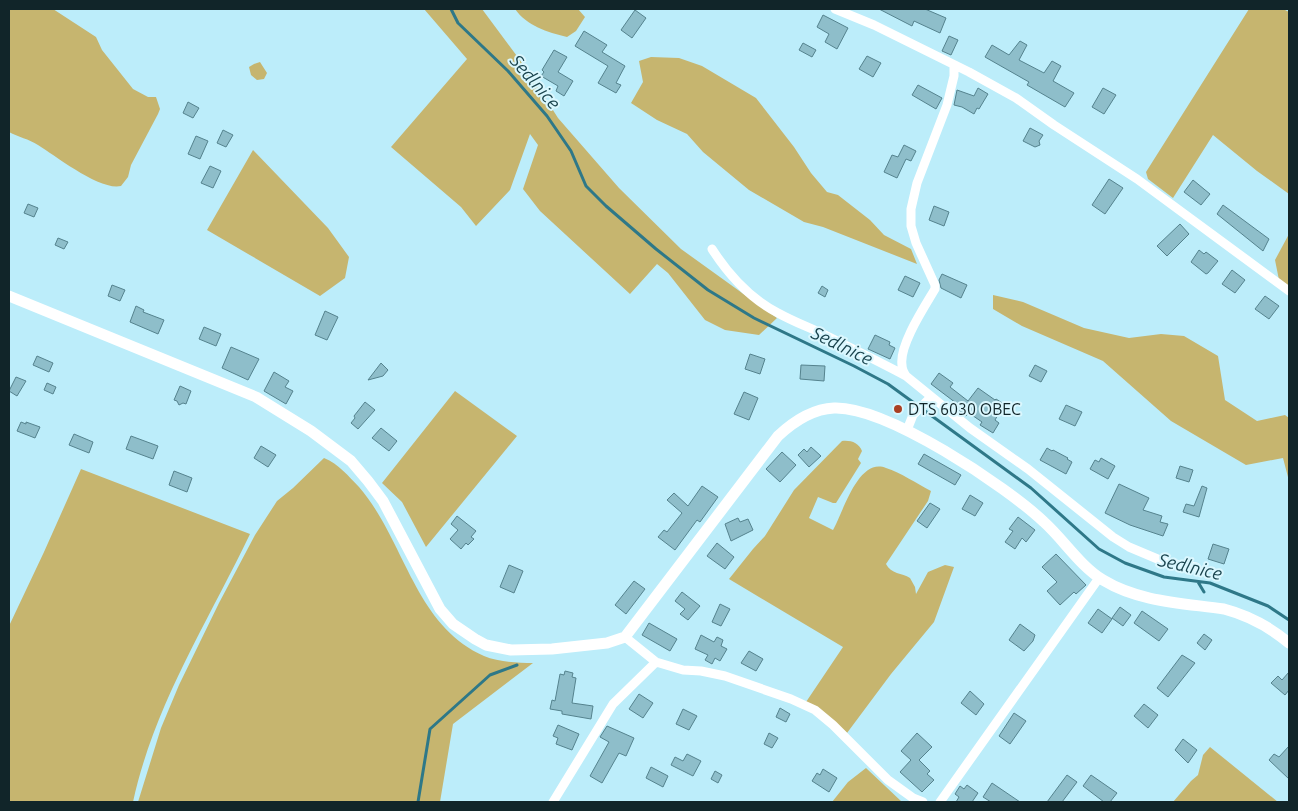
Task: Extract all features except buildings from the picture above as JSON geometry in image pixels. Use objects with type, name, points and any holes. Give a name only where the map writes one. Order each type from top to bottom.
[{"type":"street","points":[[835,9],[874,25],[1016,98],[1138,179],[1289,291]]},
{"type":"street","points":[[906,376],[902,366],[905,347],[913,327],[935,289],[935,284],[916,243],[911,226],[911,209],[917,183],[947,105],[954,76],[954,65]]},
{"type":"street","points":[[712,249],[722,264],[737,280],[755,297],[778,314],[826,335],[906,376],[929,399],[1028,469],[1113,537],[1129,547],[1167,562],[1196,567]]},
{"type":"street","points":[[9,296],[256,397],[311,430],[351,461],[383,501],[440,609],[453,624],[475,639],[497,648],[519,650],[552,649],[607,643],[625,637],[778,436],[799,418],[821,410],[844,408],[865,412],[907,430],[964,463],[1044,521],[1099,578],[1141,596],[1224,608],[1236,612],[1256,621],[1289,643]]},
{"type":"street","points":[[907,430],[913,415],[929,399]]},
{"type":"street","points":[[940,802],[1099,578]]},
{"type":"street","points":[[625,637],[656,662],[683,670],[701,671],[725,676],[805,705],[823,716],[888,780],[913,798],[923,802]]},
{"type":"street","points":[[553,802],[614,704],[656,662]]},
{"type":"shaded area","points":[[9,9],[53,9],[96,37],[102,50],[133,89],[148,97],[156,97],[160,109],[131,165],[128,177],[121,186],[112,186],[90,178],[35,143],[9,132]]},
{"type":"shaded area","points":[[424,9],[482,9],[528,71],[558,118],[619,188],[681,249],[777,318],[759,335],[725,330],[705,320],[668,273],[657,264],[630,294],[540,211],[523,189],[538,145],[530,134],[510,190],[476,226],[461,207],[391,147],[467,59]]},
{"type":"shaded area","points":[[515,9],[578,9],[585,17],[576,31],[567,37],[531,24]]},
{"type":"shaded area","points":[[1249,9],[1283,9],[1289,12],[1289,194],[1213,135],[1173,198],[1148,179],[1146,172]]},
{"type":"shaded area","points":[[651,57],[679,58],[702,66],[756,98],[827,192],[838,195],[870,220],[884,235],[911,249],[917,264],[823,227],[804,222],[749,190],[703,152],[687,134],[657,120],[631,103],[643,82],[639,61]]},
{"type":"shaded area","points":[[260,62],[267,73],[264,79],[257,80],[251,75],[249,67]]},
{"type":"shaded area","points":[[253,150],[328,228],[349,257],[345,278],[320,296],[207,230]]},
{"type":"shaded area","points":[[1289,234],[1289,288],[1279,280],[1275,260]]},
{"type":"shaded area","points":[[993,295],[1023,302],[1084,328],[1129,338],[1161,334],[1184,336],[1218,356],[1225,400],[1257,421],[1285,415],[1289,418],[1289,481],[1283,458],[1246,465],[1171,421],[1103,361],[1022,326],[993,309]]},
{"type":"shaded area","points":[[455,391],[517,436],[426,547],[402,502],[382,483]]},
{"type":"shaded area","points":[[842,441],[849,441],[859,446],[862,451],[858,459],[861,463],[836,503],[818,497],[809,518],[833,530],[853,488],[860,478],[867,471],[876,467],[886,468],[903,475],[931,491],[928,501],[886,564],[888,567],[894,572],[910,578],[915,587],[916,594],[928,572],[945,565],[954,567],[934,622],[891,674],[847,733],[827,715],[806,702],[843,647],[729,579],[765,536],[794,490]]},
{"type":"shaded area","points":[[324,458],[339,467],[359,487],[375,508],[412,580],[441,624],[460,642],[484,656],[501,661],[533,663],[453,724],[440,802],[138,802],[161,728],[179,685],[255,535],[277,501]]},
{"type":"shaded area","points":[[81,469],[250,534],[168,698],[142,766],[133,802],[9,802],[9,626]]},
{"type":"shaded area","points":[[1210,747],[1278,802],[1173,802],[1198,775],[1203,755]]},
{"type":"shaded area","points":[[866,768],[902,802],[832,802],[848,782]]},
{"type":"waterway","name":"Sedlnice","points":[[451,9],[458,23],[508,71],[547,116],[571,151],[586,186],[656,249],[708,290],[754,318],[888,384],[1031,488],[1099,549],[1125,563],[1164,577],[1210,583],[1268,606],[1289,620]]},
{"type":"waterway","points":[[1198,582],[1204,592]]},
{"type":"waterway","points":[[418,802],[430,729],[490,675],[517,665]]},
{"type":"place","name":"DTS 6030 OBEC","points":[[898,409]]}]
